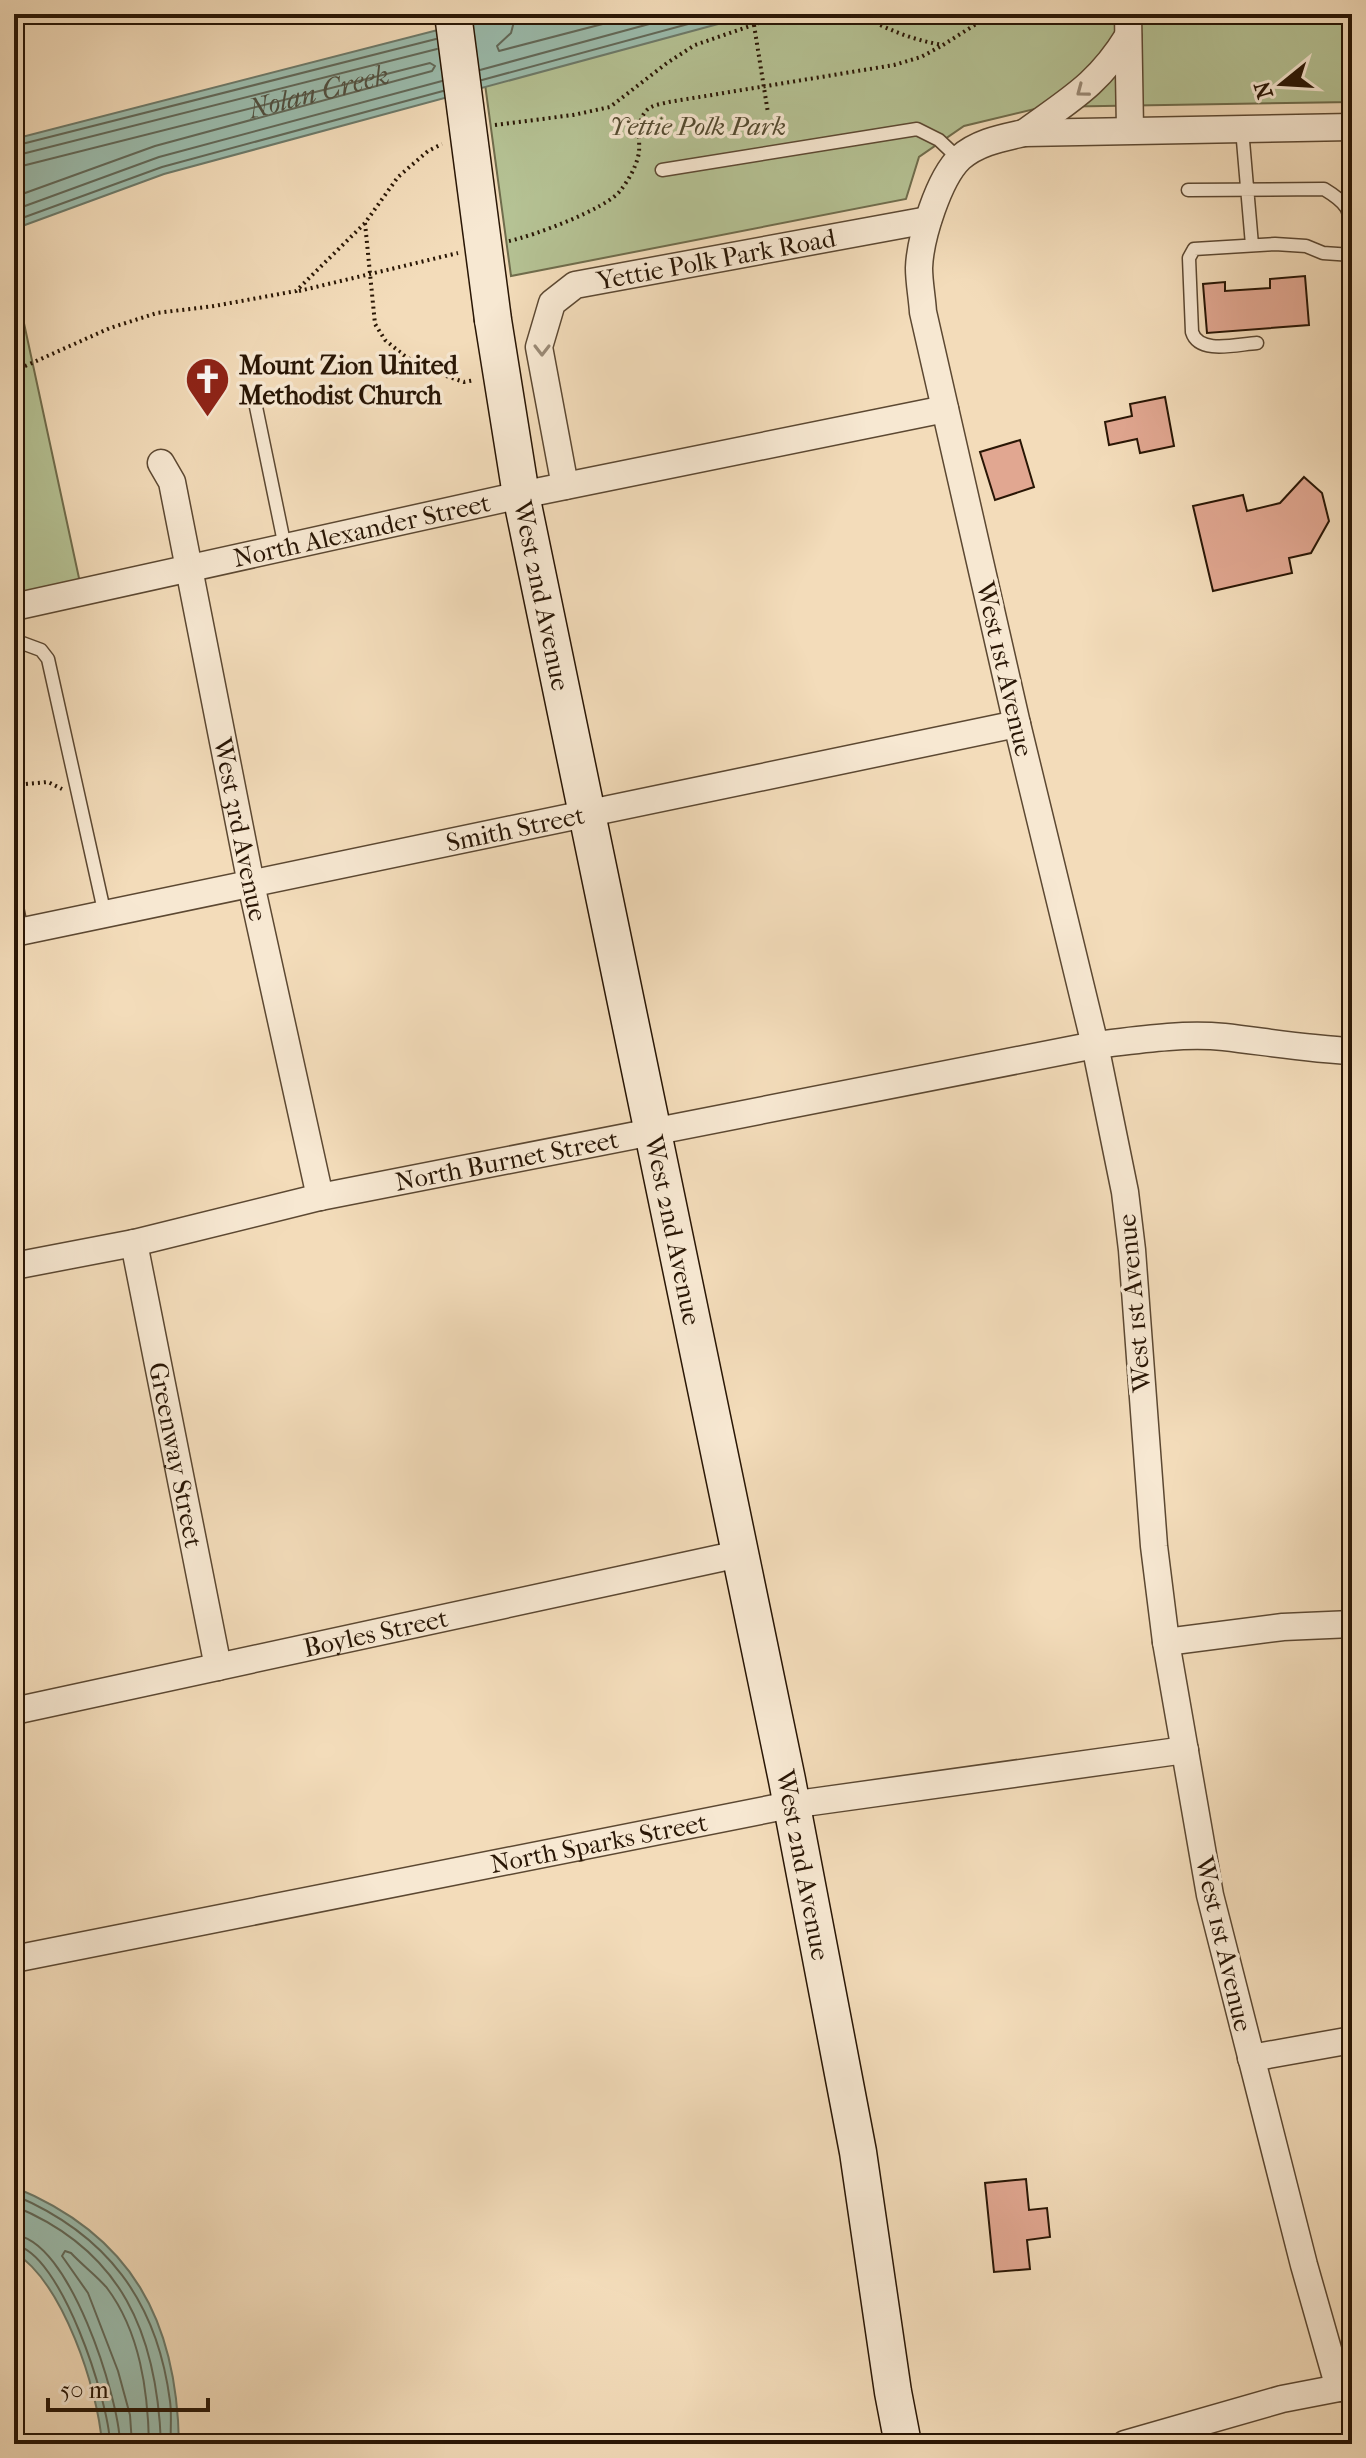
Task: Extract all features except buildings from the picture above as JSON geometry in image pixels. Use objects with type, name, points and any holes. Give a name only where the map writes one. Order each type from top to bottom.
[{"type":"street","name":"West 2nd Avenue","points":[[453,14],[501,377],[521,495],[790,1805],[858,2152],[903,2444]]},
{"type":"street","points":[[1128,25],[1130,129]]},
{"type":"street","points":[[1024,133],[1092,84],[1111,64],[1128,25]]},
{"type":"street","points":[[959,159],[981,144],[1024,133],[1352,127]]},
{"type":"street","name":"West 1st Avenue","points":[[959,159],[941,189],[928,220],[919,267],[923,312],[1017,724],[1095,1045],[1125,1192],[1154,1546],[1166,1642],[1210,1895],[1304,2265],[1345,2388]]},
{"type":"street","name":"Yettie Polk Park Road","points":[[565,486],[539,347],[552,303],[575,285],[928,220]]},
{"type":"street","name":"North Alexander Street","points":[[14,607],[521,495],[945,409]]},
{"type":"street","name":"West 3rd Avenue","points":[[161,463],[172,482],[251,884],[320,1197]]},
{"type":"street","name":"Smith Street","points":[[18,933],[1017,724]]},
{"type":"street","name":"North Burnet Street","points":[[14,1266],[134,1243],[320,1197],[1095,1045],[1158,1037],[1221,1037],[1285,1047],[1352,1051]]},
{"type":"street","name":"Greenway Street","points":[[134,1243],[218,1667]]},
{"type":"street","name":"Boyles Street","points":[[14,1711],[739,1554]]},
{"type":"street","points":[[1166,1642],[1283,1627],[1352,1624]]},
{"type":"street","name":"North Sparks Street","points":[[14,1959],[790,1805],[1185,1750]]},
{"type":"street","points":[[1251,2058],[1352,2040]]},
{"type":"street","points":[[1125,2444],[1282,2399],[1345,2388]]},
{"type":"lane","points":[[662,170],[917,129],[939,140],[959,159]]},
{"type":"lane","points":[[1242,129],[1252,245]]},
{"type":"lane","points":[[1188,190],[1324,189],[1343,200],[1350,213],[1352,237]]},
{"type":"lane","points":[[1257,343],[1204,346],[1195,340],[1192,332],[1189,258],[1194,249],[1252,245],[1306,246],[1323,253],[1352,255]]},
{"type":"lane","points":[[255,402],[285,547]]},
{"type":"lane","points":[[14,640],[41,650],[48,659],[105,915]]},
{"type":"lane","points":[[14,892],[18,933]]},
{"type":"path","points":[[488,127],[610,107],[695,45],[785,14]]},
{"type":"path","points":[[859,14],[884,28],[921,42],[943,45]]},
{"type":"path","points":[[504,243],[559,226],[618,195],[629,179],[638,155],[640,120],[648,108],[894,65],[921,57],[992,14]]},
{"type":"path","points":[[754,25],[768,113]]},
{"type":"path","points":[[296,291],[365,223],[398,177],[428,151],[450,141]]},
{"type":"path","points":[[365,223],[375,324],[385,340],[406,357],[437,373],[464,382],[501,377]]},
{"type":"path","points":[[14,371],[97,333],[157,313],[296,291],[459,253]]},
{"type":"path","points":[[14,785],[48,782],[79,796]]},
{"type":"green space","name":"Yettie Polk Park","points":[[689,14],[1352,14],[1352,102],[1043,107],[964,126],[919,157],[906,199],[511,276],[482,62]]},
{"type":"green space","points":[[14,277],[82,592],[14,607]]},
{"type":"water","name":"Nolan Creek","points":[[500,14],[755,14],[164,174],[14,229],[14,139]]},
{"type":"water","points":[[14,2187],[55,2207],[89,2230],[118,2257],[140,2287],[157,2321],[169,2359],[179,2444],[102,2444],[93,2395],[75,2339],[48,2287],[32,2267],[14,2252]]},
{"type":"place","name":"Mount Zion United Methodist Church","points":[[208,419]]}]
